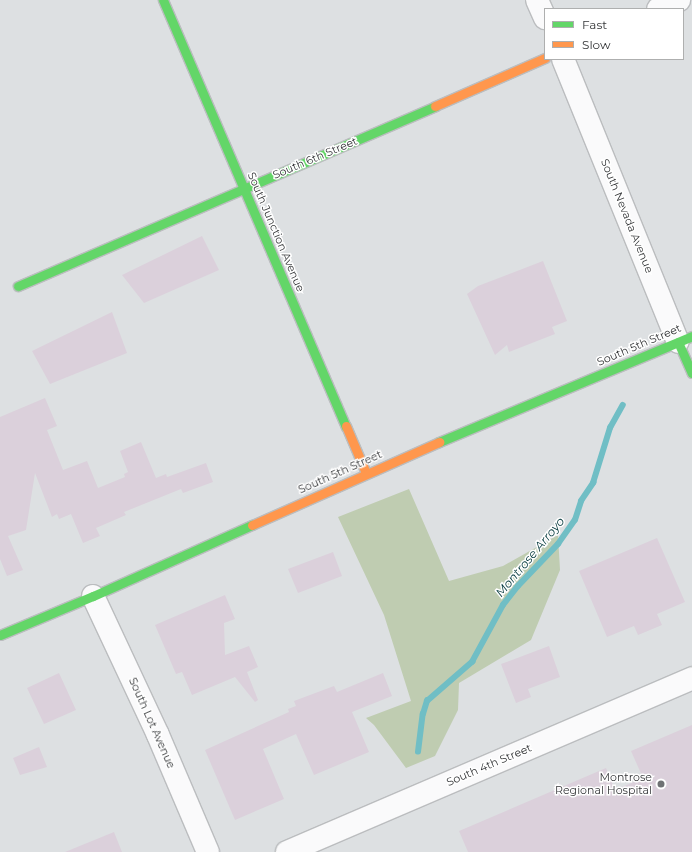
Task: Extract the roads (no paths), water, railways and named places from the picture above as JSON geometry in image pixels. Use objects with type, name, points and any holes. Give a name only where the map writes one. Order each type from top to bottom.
[{"type":"street","name":"South Junction Avenue","points":[[163,0],[245,188],[366,473]]},
{"type":"street","points":[[537,0],[544,16]]},
{"type":"street","points":[[660,8],[679,0]]},
{"type":"street","name":"South 6th Street","points":[[18,286],[544,58]]},
{"type":"street","name":"South Nevada Avenue","points":[[563,60],[685,339],[692,373]]},
{"type":"street","name":"South 5th Street","points":[[0,635],[93,596],[366,473],[685,339]]},
{"type":"street","name":"South Lot Avenue","points":[[93,596],[158,735],[208,852]]},
{"type":"street","name":"South 4th Street","points":[[287,852],[692,678]]},
{"type":"waterway","name":"Montrose Arroyo","points":[[418,752],[423,714],[427,701],[472,662],[503,605],[518,586],[558,544],[575,520],[581,501],[593,483],[610,428],[623,405]]},
{"type":"place","name":"Montrose Regional Hospital","points":[[661,784]]}]
